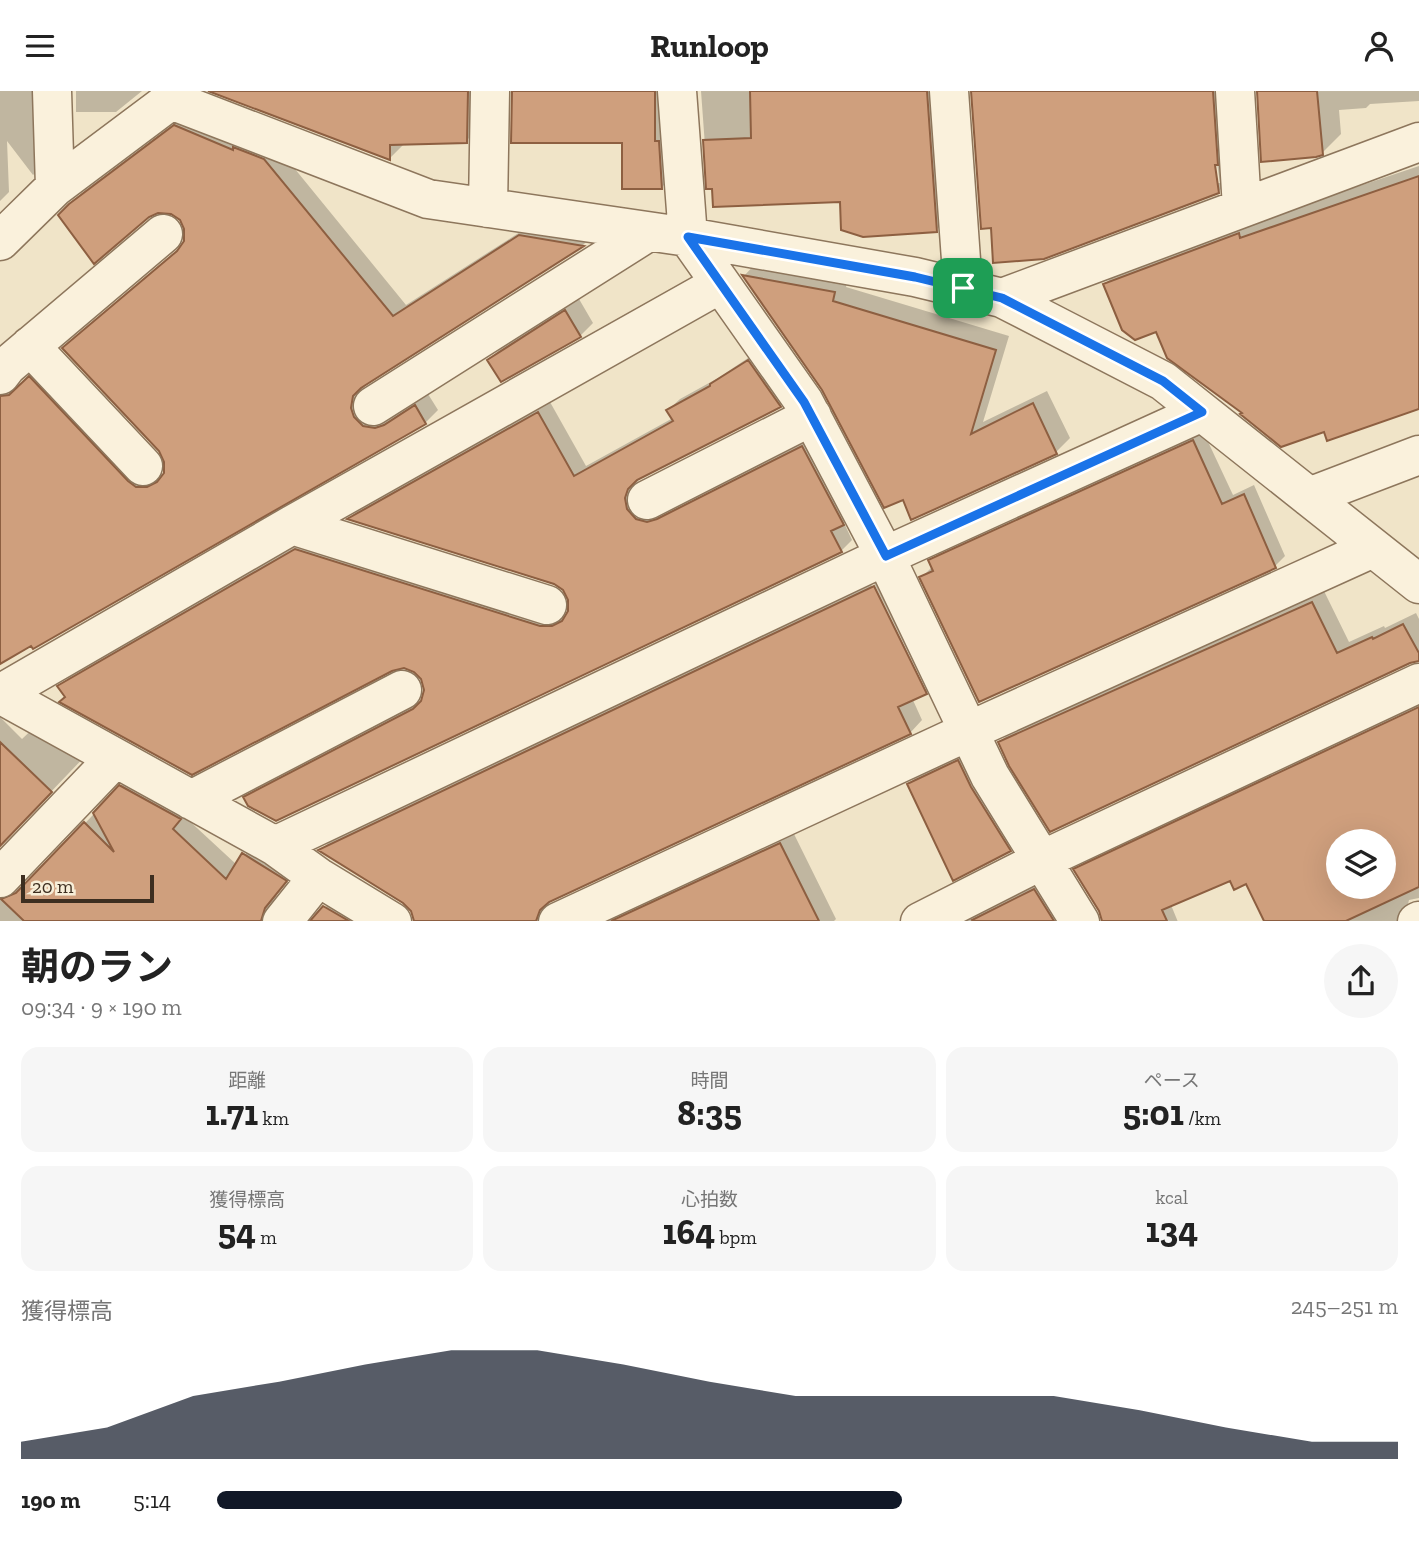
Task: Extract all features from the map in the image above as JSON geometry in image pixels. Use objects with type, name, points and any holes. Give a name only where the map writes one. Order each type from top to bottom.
[{"type":"street","points":[[52,91],[55,187]]},
{"type":"street","points":[[488,208],[490,91]]},
{"type":"street","points":[[677,91],[688,237],[811,416],[886,556],[990,776],[1079,921]]},
{"type":"street","points":[[949,91],[963,288]]},
{"type":"street","points":[[1235,91],[1242,208]]},
{"type":"street","points":[[0,240],[55,187],[171,96],[428,199],[688,237],[915,277],[1002,298],[1163,381],[1419,584]]},
{"type":"street","points":[[1002,298],[1419,142]]},
{"type":"street","points":[[373,406],[648,232]]},
{"type":"street","points":[[0,375],[163,234]]},
{"type":"street","points":[[0,694],[292,525],[720,284]]},
{"type":"street","points":[[30,347],[143,466]]},
{"type":"street","points":[[275,846],[886,556],[1202,412]]},
{"type":"street","points":[[647,500],[811,416]]},
{"type":"street","points":[[1309,497],[1419,455]]},
{"type":"street","points":[[292,525],[547,605]]},
{"type":"street","points":[[560,921],[968,731],[1374,548]]},
{"type":"street","points":[[922,921],[1042,860],[1419,683]]},
{"type":"street","points":[[191,800],[402,690]]},
{"type":"street","points":[[0,694],[275,846],[318,877],[390,921]]},
{"type":"street","points":[[0,878],[115,758]]},
{"type":"street","points":[[283,921],[318,877]]},
{"type":"building","points":[[208,91],[468,91],[467,143],[390,145],[390,160]]},
{"type":"building","points":[[512,91],[655,91],[655,141],[659,141],[662,189],[622,189],[622,143],[511,143]]},
{"type":"building","points":[[750,91],[927,91],[937,232],[863,237],[841,230],[840,202],[713,207],[712,189],[706,189],[703,140],[751,138]]},
{"type":"building","points":[[971,91],[1213,91],[1218,165],[1215,165],[1219,193],[1044,259],[993,263],[991,228],[981,229]]},
{"type":"building","points":[[1257,91],[1317,91],[1323,155],[1261,162]]},
{"type":"building","points":[[174,125],[233,150],[233,147],[264,159],[393,316],[519,235],[584,246],[361,388],[353,396],[351,408],[354,417],[363,426],[375,428],[384,425],[415,405],[426,424],[33,649],[31,646],[0,664],[0,396],[9,395],[29,376],[136,487],[147,487],[157,482],[164,473],[164,462],[159,451],[62,348],[177,251],[184,241],[184,229],[180,220],[171,214],[158,213],[149,217],[94,264],[58,215]]},
{"type":"building","points":[[1419,176],[1419,409],[1327,441],[1324,432],[1281,447],[1240,414],[1242,413],[1167,358],[1156,332],[1135,340],[1122,330],[1103,284],[1239,233],[1240,238]]},
{"type":"building","points":[[742,275],[835,292],[833,301],[996,350],[971,434],[1033,403],[1057,454],[911,520],[903,500],[884,508],[822,390]]},
{"type":"building","points":[[565,310],[581,337],[501,382],[487,360]]},
{"type":"building","points":[[748,360],[781,407],[637,480],[628,489],[625,498],[627,509],[636,519],[647,522],[657,519],[802,446],[844,525],[831,531],[842,552],[276,821],[248,806],[243,797],[413,709],[421,701],[424,690],[421,679],[414,672],[404,668],[392,671],[192,775],[59,702],[65,697],[57,686],[295,549],[540,626],[552,626],[562,621],[568,611],[568,600],[563,590],[554,584],[347,519],[538,412],[574,476],[673,421],[666,410],[710,386]]},
{"type":"building","points":[[1193,440],[1222,504],[1244,494],[1276,568],[979,702],[919,577],[933,571],[928,560]]},
{"type":"building","points":[[874,586],[927,694],[898,707],[911,734],[549,902],[540,910],[536,921],[414,921],[411,911],[403,903],[318,850]]},
{"type":"building","points":[[1312,602],[1337,653],[1403,624],[1419,653],[1419,661],[1050,832],[1009,766],[998,742]]},
{"type":"building","points":[[1419,707],[1419,887],[1396,898],[1396,829],[1326,829],[1326,899],[1393,899],[1346,921],[1264,921],[1246,884],[1234,890],[1230,881],[1162,910],[1167,921],[1102,921],[1099,911],[1073,869]]},
{"type":"building","points":[[0,742],[52,792],[0,846]]},
{"type":"building","points":[[958,760],[971,787],[1011,851],[953,881],[907,784]]},
{"type":"building","points":[[119,785],[181,819],[173,829],[226,879],[242,853],[287,881],[265,908],[261,921],[24,921],[1,899],[16,893],[84,822],[114,852],[93,813]]},
{"type":"building","points":[[780,843],[819,921],[611,921]]},
{"type":"building","points":[[1034,889],[1054,921],[972,920]]},
{"type":"building","points":[[323,906],[349,921],[310,921]]},
{"type":"route","points":[[688,237],[915,277],[963,288],[1002,298],[1163,381],[1202,412],[886,556],[804,402],[688,237]]}]
